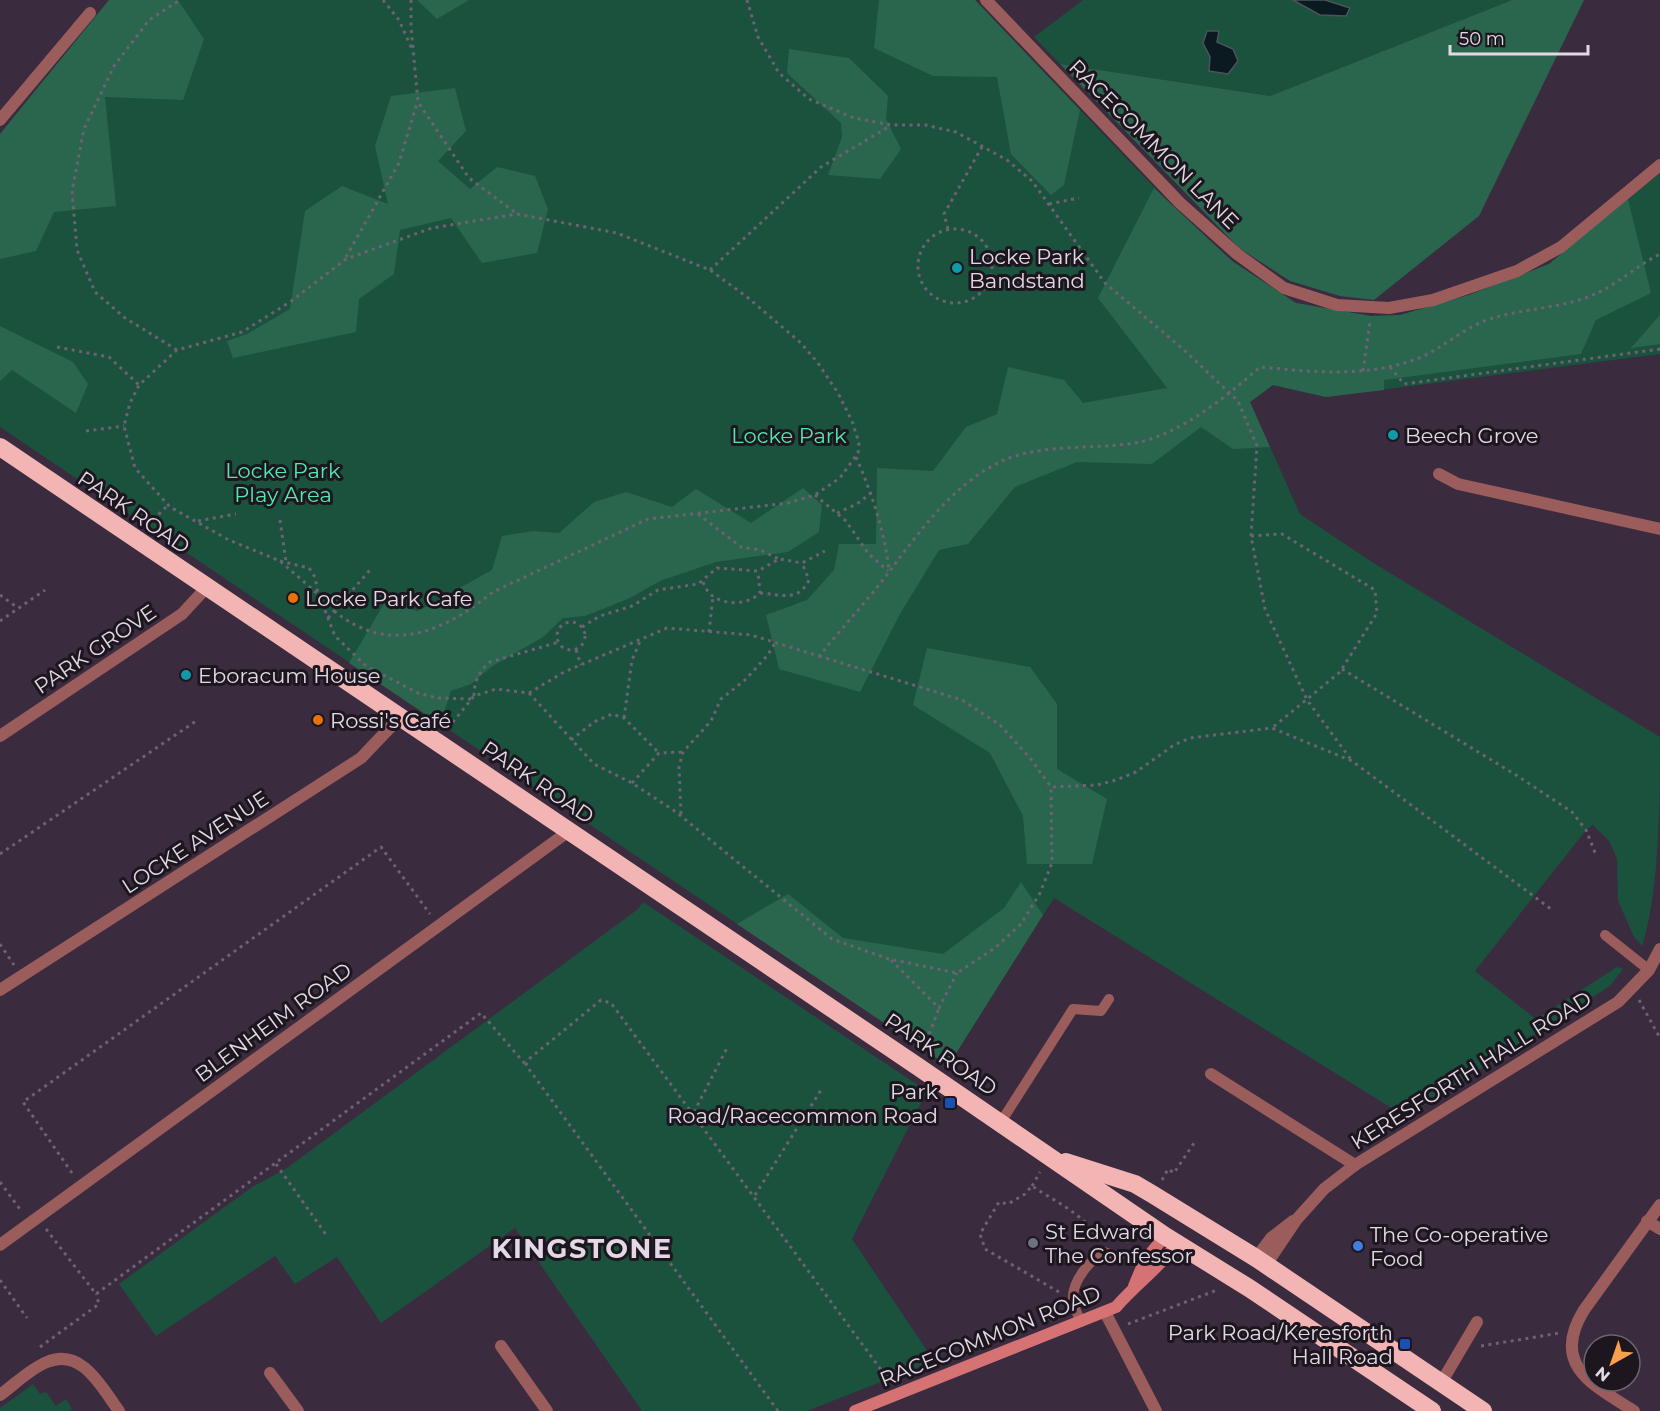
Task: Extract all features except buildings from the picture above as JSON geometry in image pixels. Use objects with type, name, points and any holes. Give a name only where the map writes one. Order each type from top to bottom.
[{"type":"highway","name":"PARK ROAD","points":[[0,447],[206,588],[438,740],[1001,1122],[1046,1163],[1244,1285],[1432,1411]]},
{"type":"highway","name":"PARK ROAD","points":[[1046,1163],[1135,1184],[1261,1262],[1484,1411]]},
{"type":"highway","points":[[1171,1240],[1187,1216]]},
{"type":"highway","points":[[1244,1285],[1261,1262]]},
{"type":"street","name":"RACECOMMON LANE","points":[[986,0],[1180,203],[1237,254],[1284,288],[1336,305],[1371,308],[1433,300],[1539,261],[1561,247],[1660,165]]},
{"type":"street","points":[[0,120],[90,13]]},
{"type":"street","points":[[1439,474],[1458,484],[1660,529]]},
{"type":"street","name":"PARK GROVE","points":[[0,736],[182,614],[206,588]]},
{"type":"street","name":"LOCKE AVENUE","points":[[0,990],[361,759],[401,716]]},
{"type":"street","name":"BLENHEIM ROAD","points":[[0,1245],[569,831]]},
{"type":"street","name":"KERESFORTH HALL ROAD","points":[[1261,1262],[1271,1238],[1297,1219],[1324,1189],[1355,1165],[1618,1002],[1649,970],[1660,949]]},
{"type":"street","points":[[1211,1074],[1355,1165]]},
{"type":"street","points":[[1634,1411],[1592,1384],[1580,1372],[1572,1356],[1574,1331],[1584,1310],[1660,1205]]},
{"type":"street","points":[[1647,1221],[1660,1229]]},
{"type":"street","name":"RACECOMMON ROAD","points":[[855,1411],[1116,1307],[1134,1287],[1151,1275],[1171,1240]]},
{"type":"street","points":[[1105,1312],[1156,1411]]},
{"type":"street","points":[[1441,1383],[1477,1322]]},
{"type":"street","points":[[501,1346],[547,1411]]},
{"type":"street","points":[[0,1395],[47,1362],[65,1359],[81,1364],[93,1375],[119,1411]]},
{"type":"street","points":[[270,1373],[298,1411]]},
{"type":"lane","points":[[1605,935],[1649,970]]},
{"type":"lane","points":[[1001,1122],[1073,1009],[1101,1011],[1109,999]]},
{"type":"lane","points":[[1081,1322],[1073,1300],[1077,1283],[1092,1259],[1104,1252],[1119,1257]]},
{"type":"path","points":[[177,350],[125,318],[95,292],[77,250],[72,191],[84,129],[114,66],[149,20],[180,0]]},
{"type":"path","points":[[383,0],[399,20],[414,53]]},
{"type":"path","points":[[346,259],[399,163],[417,102],[411,0]]},
{"type":"path","points":[[747,0],[758,37],[773,64],[779,73],[809,99],[854,118],[891,125],[925,125],[956,132],[983,145],[1032,181],[1105,283],[1184,350],[1238,401],[1257,446],[1251,536],[1265,609],[1307,700],[1352,761]]},
{"type":"path","points":[[417,102],[469,178],[517,214]]},
{"type":"path","points":[[710,270],[821,167],[891,125]]},
{"type":"path","points":[[948,229],[944,214],[983,145]]},
{"type":"path","points":[[1050,204],[1079,198]]},
{"type":"path","points":[[319,596],[280,561],[229,540],[168,505],[135,468],[124,426],[139,385],[177,350],[242,332],[290,302],[346,259],[432,228],[517,214],[617,233],[710,270],[785,328],[818,363],[852,421],[859,443],[856,457],[840,478],[815,495],[788,503],[648,519],[493,592],[471,609],[440,627],[418,633],[383,636],[346,621],[334,611]]},
{"type":"path","points":[[948,229],[971,232],[988,248],[993,259],[990,282],[973,299],[961,303],[938,299],[922,283],[918,272],[918,261],[928,240],[948,229]]},
{"type":"path","points":[[819,656],[889,572],[909,543],[943,506],[998,462],[1044,450],[1130,444],[1149,439],[1188,420],[1230,394],[1260,367],[1338,374],[1390,368],[1421,357],[1485,321],[1515,312],[1563,305],[1587,298],[1660,254]]},
{"type":"path","points":[[1363,371],[1371,308]]},
{"type":"path","points":[[57,347],[109,357],[139,385]]},
{"type":"path","points":[[1390,368],[1404,384],[1660,349]]},
{"type":"path","points":[[86,431],[124,426]]},
{"type":"path","points":[[856,457],[872,493],[883,529],[889,572]]},
{"type":"path","points":[[837,513],[857,504],[872,493]]},
{"type":"path","points":[[815,495],[846,521],[868,553],[889,572]]},
{"type":"path","points":[[136,541],[156,515],[168,505]]},
{"type":"path","points":[[696,513],[741,547],[760,550],[779,559],[802,563],[825,551]]},
{"type":"path","points":[[196,522],[236,514]]},
{"type":"path","points":[[279,520],[286,561]]},
{"type":"path","points":[[1251,536],[1282,534],[1375,590],[1377,613],[1342,669],[1272,728]]},
{"type":"path","points":[[582,627],[600,616],[632,606],[658,590],[703,582],[710,572],[717,568],[758,571],[779,559]]},
{"type":"path","points":[[280,561],[309,567],[315,577],[319,596],[335,636],[366,666],[418,693],[437,698],[472,697],[496,689],[529,693],[581,665],[667,628],[751,635],[963,700],[1000,725],[1030,758],[1051,787],[1052,863],[1040,893],[1021,924],[995,948],[957,973],[939,1008],[917,1066]]},
{"type":"path","points":[[703,582],[705,589],[724,602],[736,604],[746,602],[759,593],[784,597],[801,592],[809,580],[802,563]]},
{"type":"path","points":[[328,618],[370,570]]},
{"type":"path","points":[[758,571],[759,593]]},
{"type":"path","points":[[0,621],[45,590]]},
{"type":"path","points":[[0,595],[19,608]]},
{"type":"path","points":[[709,632],[713,596]]},
{"type":"path","points":[[574,622],[582,627],[584,640],[575,649],[567,649],[559,642],[558,630],[565,623],[574,622]]},
{"type":"path","points":[[624,718],[632,660],[641,639]]},
{"type":"path","points":[[438,740],[472,697],[474,686],[482,669],[490,662],[559,642]]},
{"type":"path","points":[[681,816],[679,767],[683,752],[711,721],[721,699],[745,680],[767,656],[775,643]]},
{"type":"path","points":[[575,649],[581,665]]},
{"type":"path","points":[[1342,669],[1516,775],[1572,812],[1586,830],[1596,855]]},
{"type":"path","points":[[529,693],[594,764],[632,783],[681,816],[832,939],[889,959],[957,973]]},
{"type":"path","points":[[571,740],[594,722],[612,714],[624,718],[659,753]]},
{"type":"path","points":[[0,854],[196,721]]},
{"type":"path","points":[[1051,787],[1097,784],[1116,780],[1136,772],[1174,745],[1190,738],[1272,728],[1352,761],[1551,909]]},
{"type":"path","points":[[632,783],[659,753],[683,752]]},
{"type":"path","points":[[81,1186],[23,1102],[381,848],[439,925]]},
{"type":"path","points":[[0,944],[21,977]]},
{"type":"path","points":[[889,959],[939,1008]]},
{"type":"path","points":[[1632,989],[1660,1038]]},
{"type":"path","points":[[526,1065],[530,1058],[600,1000],[611,1002],[755,1195],[898,1394]]},
{"type":"path","points":[[96,1293],[482,1013],[526,1065],[778,1411]]},
{"type":"path","points":[[694,1112],[728,1048]]},
{"type":"path","points":[[755,1195],[821,1090]]},
{"type":"path","points":[[1152,1194],[1168,1169],[1174,1173],[1194,1143]]},
{"type":"path","points":[[1046,1163],[1025,1194],[1008,1204],[999,1202],[982,1226],[981,1240],[986,1248],[1013,1266],[1073,1300]]},
{"type":"path","points":[[276,1164],[327,1236]]},
{"type":"path","points":[[0,1182],[96,1293],[99,1304],[36,1350]]},
{"type":"path","points":[[1032,1186],[1094,1230],[1104,1252]]},
{"type":"path","points":[[1125,1228],[1130,1252]]},
{"type":"path","points":[[0,1280],[27,1318]]},
{"type":"path","name":"RACECOMMON ROAD","points":[[1113,1330],[1244,1285]]},
{"type":"path","points":[[1461,1349],[1574,1331]]},
{"type":"green space","name":"Locke Park","points":[[109,0],[975,0],[1173,207],[1232,261],[1296,303],[1371,316],[1400,315],[1469,295],[1549,264],[1660,173],[1660,354],[1326,397],[1273,385],[1250,402],[1300,514],[1372,562],[1660,737],[1656,872],[1642,946],[1634,937],[1618,901],[1617,859],[1609,841],[1593,825],[1586,830],[1475,971],[1536,1019],[1617,967],[1623,969],[1610,986],[1406,1117],[1054,898],[948,1066],[0,427],[0,134]]},
{"type":"green space","points":[[109,0],[178,0],[204,39],[183,100],[105,97],[116,206],[54,212],[36,251],[0,259],[0,134]]},
{"type":"green space","points":[[417,0],[469,0],[437,19]]},
{"type":"green space","points":[[879,0],[975,0],[1080,110],[1064,185],[1051,195],[1011,154],[997,77],[933,76],[874,48]]},
{"type":"green space","points":[[1083,0],[1512,0],[1270,96],[1060,64],[1034,37]]},
{"type":"green space","points":[[1512,0],[1584,0],[1479,216],[1374,300],[1340,296],[1290,281],[1239,248],[1060,64],[1270,96]]},
{"type":"green space","points":[[789,49],[849,58],[888,96],[886,119],[901,149],[880,179],[828,175],[842,137],[841,123],[787,73]]},
{"type":"green space","points":[[455,88],[466,131],[438,161],[470,189],[497,167],[535,176],[548,209],[537,253],[482,263],[451,218],[400,230],[394,274],[359,299],[356,332],[233,358],[227,341],[247,334],[290,309],[305,211],[342,186],[388,204],[375,146],[391,96]]},
{"type":"green space","points":[[1154,188],[1232,261],[1296,303],[1371,316],[1400,315],[1469,295],[1549,264],[1628,199],[1651,293],[1596,320],[1581,354],[1384,380],[1384,390],[1326,397],[1273,385],[1250,402],[1270,447],[1233,449],[1201,427],[1152,464],[1077,462],[1015,487],[968,544],[939,550],[900,614],[860,692],[779,669],[766,615],[807,600],[834,570],[839,544],[876,544],[877,468],[933,471],[966,427],[997,414],[1008,367],[1064,380],[1083,403],[1167,388],[1098,298]]},
{"type":"green space","points":[[1660,315],[1660,344],[1631,348]]},
{"type":"green space","points":[[0,326],[73,362],[88,384],[76,413],[12,370],[0,381]]},
{"type":"green space","points":[[803,488],[822,505],[819,532],[788,552],[716,562],[660,581],[630,598],[585,616],[563,618],[543,637],[491,667],[471,684],[451,691],[440,724],[349,663],[385,602],[418,611],[492,570],[502,536],[533,531],[559,533],[594,502],[626,492],[672,507],[696,489],[751,523]]},
{"type":"green space","points":[[927,648],[1030,667],[1057,704],[1057,769],[1107,799],[1092,864],[1027,864],[1023,816],[990,753],[913,705]]},
{"type":"green space","points":[[1021,882],[1043,915],[948,1066],[737,924],[788,894],[843,938],[943,954],[1004,908]]},
{"type":"green space","points":[[643,902],[927,1091],[852,1239],[934,1361],[807,1411],[642,1411],[515,1228],[381,1323],[337,1257],[295,1284],[275,1256],[156,1336],[119,1284],[252,1187],[287,1168],[638,909]]},
{"type":"green space","points":[[33,1384],[40,1394],[46,1392],[56,1406],[66,1399],[72,1409],[69,1411],[0,1411],[0,1408]]},
{"type":"shaded area","points":[[1293,0],[1325,0],[1350,8],[1346,16],[1320,15]]},
{"type":"shaded area","points":[[1207,31],[1219,31],[1217,42],[1233,49],[1238,61],[1228,74],[1209,71],[1210,57],[1203,43]]},
{"type":"place","name":"Locke Park Bandstand","points":[[957,268]]},
{"type":"place","name":"Beech Grove","points":[[1393,435]]},
{"type":"place","name":"Locke Park Cafe","points":[[293,598]]},
{"type":"place","name":"Eboracum House","points":[[186,675]]},
{"type":"place","name":"Rossi's Café","points":[[318,720]]},
{"type":"place","name":"Park Road/Racecommon Road","points":[[950,1103]]},
{"type":"place","name":"St Edward The Confessor","points":[[1033,1243]]},
{"type":"place","name":"The Co-operative Food","points":[[1358,1246]]},
{"type":"place","name":"Park Road/Keresforth Hall Road","points":[[1405,1344]]},
{"type":"district","name":"KINGSTONE","points":[[582,1248]]},
{"type":"park label","name":"Locke Park Play Area","points":[[283,482]]}]
